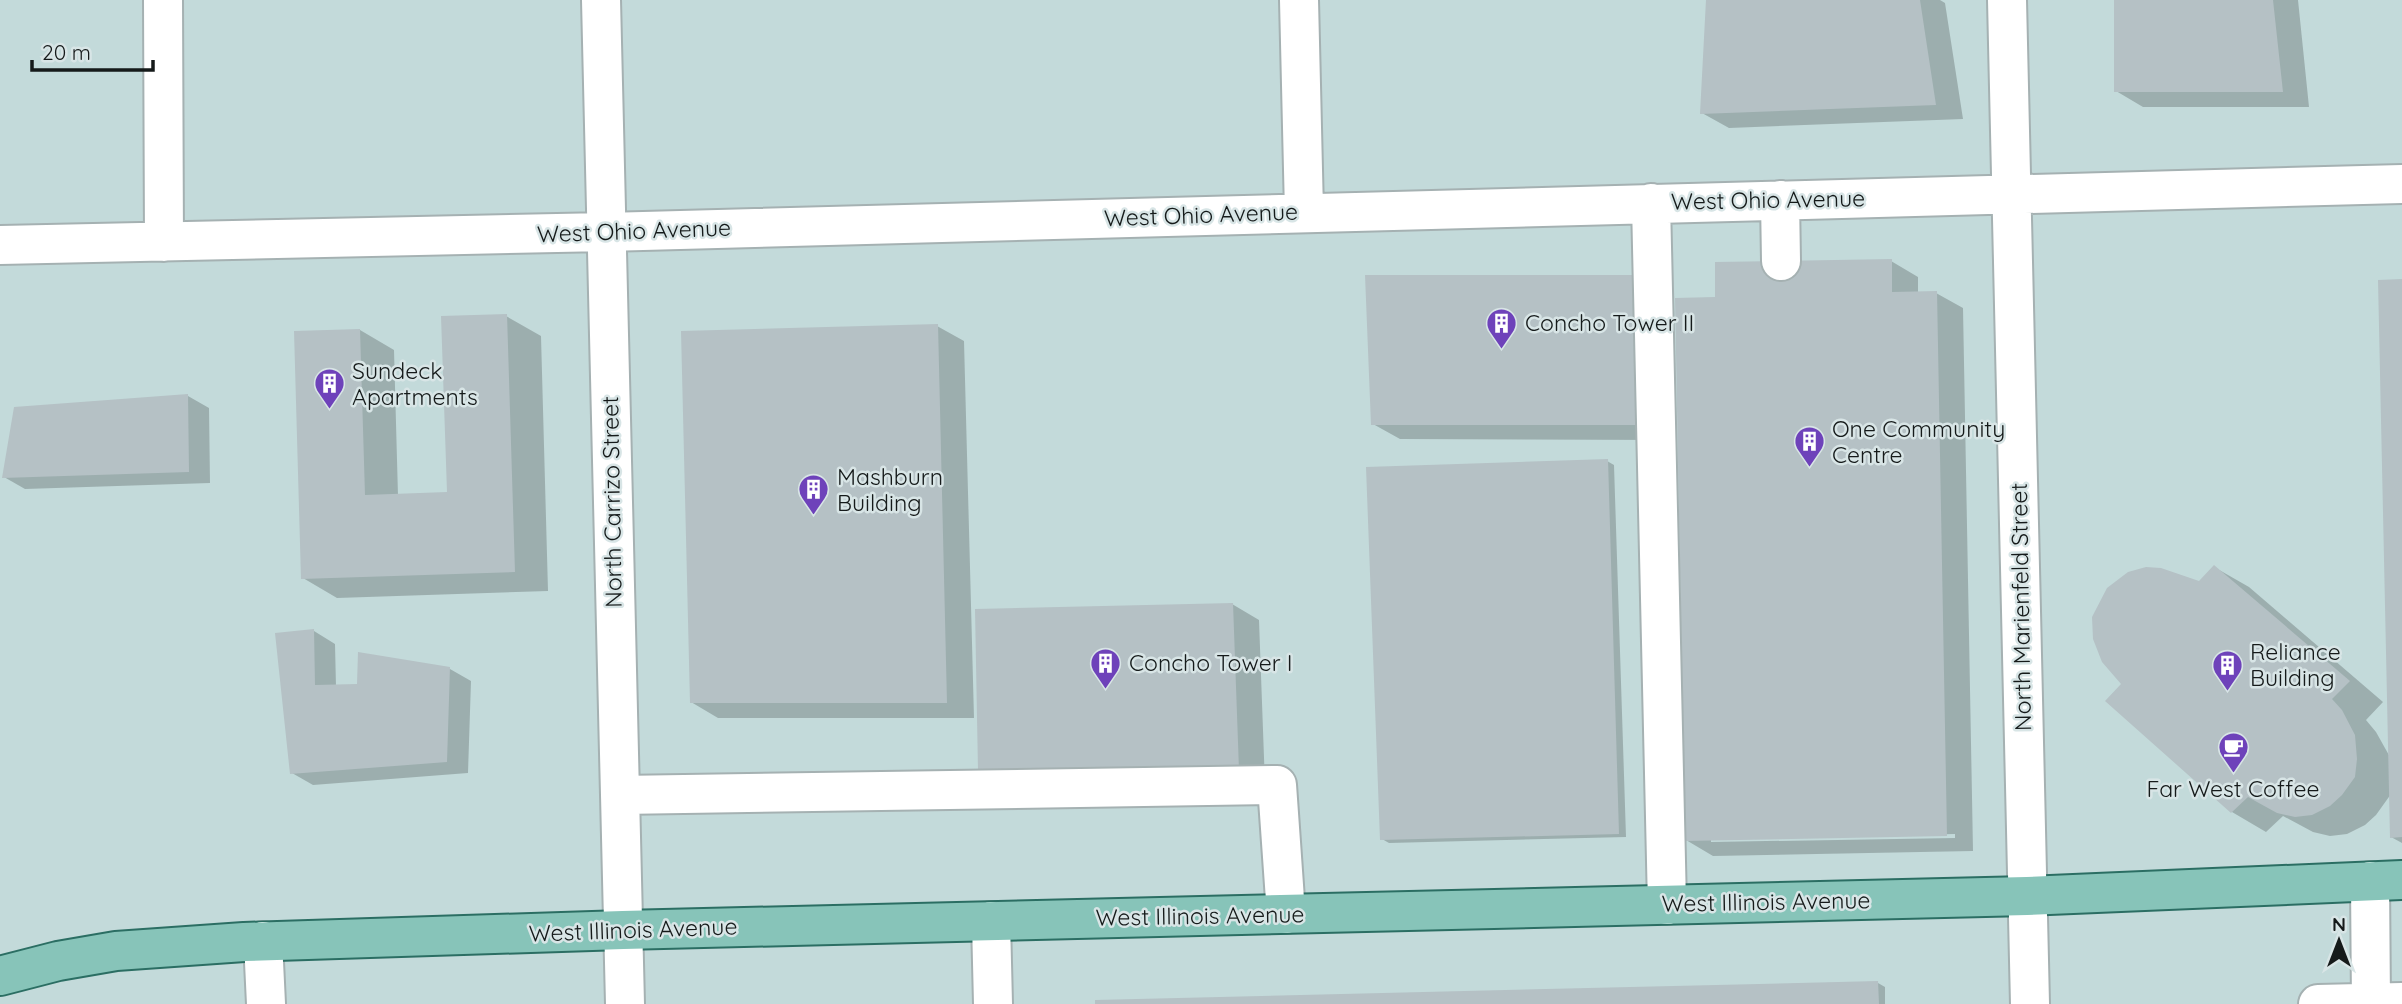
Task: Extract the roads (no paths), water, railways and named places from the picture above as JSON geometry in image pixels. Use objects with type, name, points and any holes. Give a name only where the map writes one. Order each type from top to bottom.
[{"type":"main road","name":"West Illinois Avenue","points":[[0,976],[49,962],[116,951],[263,941],[2027,896],[2386,881]]},
{"type":"street","points":[[163,0],[164,242]]},
{"type":"street","name":"North Carrizo Street","points":[[601,0],[625,1004]]},
{"type":"street","points":[[1299,0],[1304,212]]},
{"type":"street","name":"North Marienfeld Street","points":[[2007,0],[2029,1004]]},
{"type":"street","name":"West Ohio Avenue","points":[[0,245],[606,232],[2402,184]]},
{"type":"street","points":[[1780,200],[1781,261]]},
{"type":"street","points":[[1651,203],[1667,905]]},
{"type":"street","points":[[620,795],[1277,785],[1286,914]]},
{"type":"street","points":[[2318,1004],[2382,1003],[2386,881]]},
{"type":"street","points":[[991,921],[993,1004]]},
{"type":"street","points":[[263,941],[266,1004]]},
{"type":"place","name":"Concho Tower II","points":[[1502,350]]},
{"type":"place","name":"Sundeck Apartments","points":[[329,411]]},
{"type":"place","name":"One Community Centre","points":[[1809,469]]},
{"type":"place","name":"Mashburn Building","points":[[814,517]]},
{"type":"place","name":"Concho Tower I","points":[[1106,690]]},
{"type":"place","name":"Reliance Building","points":[[2227,692]]},
{"type":"place","name":"Far West Coffee","points":[[2233,775]]}]
